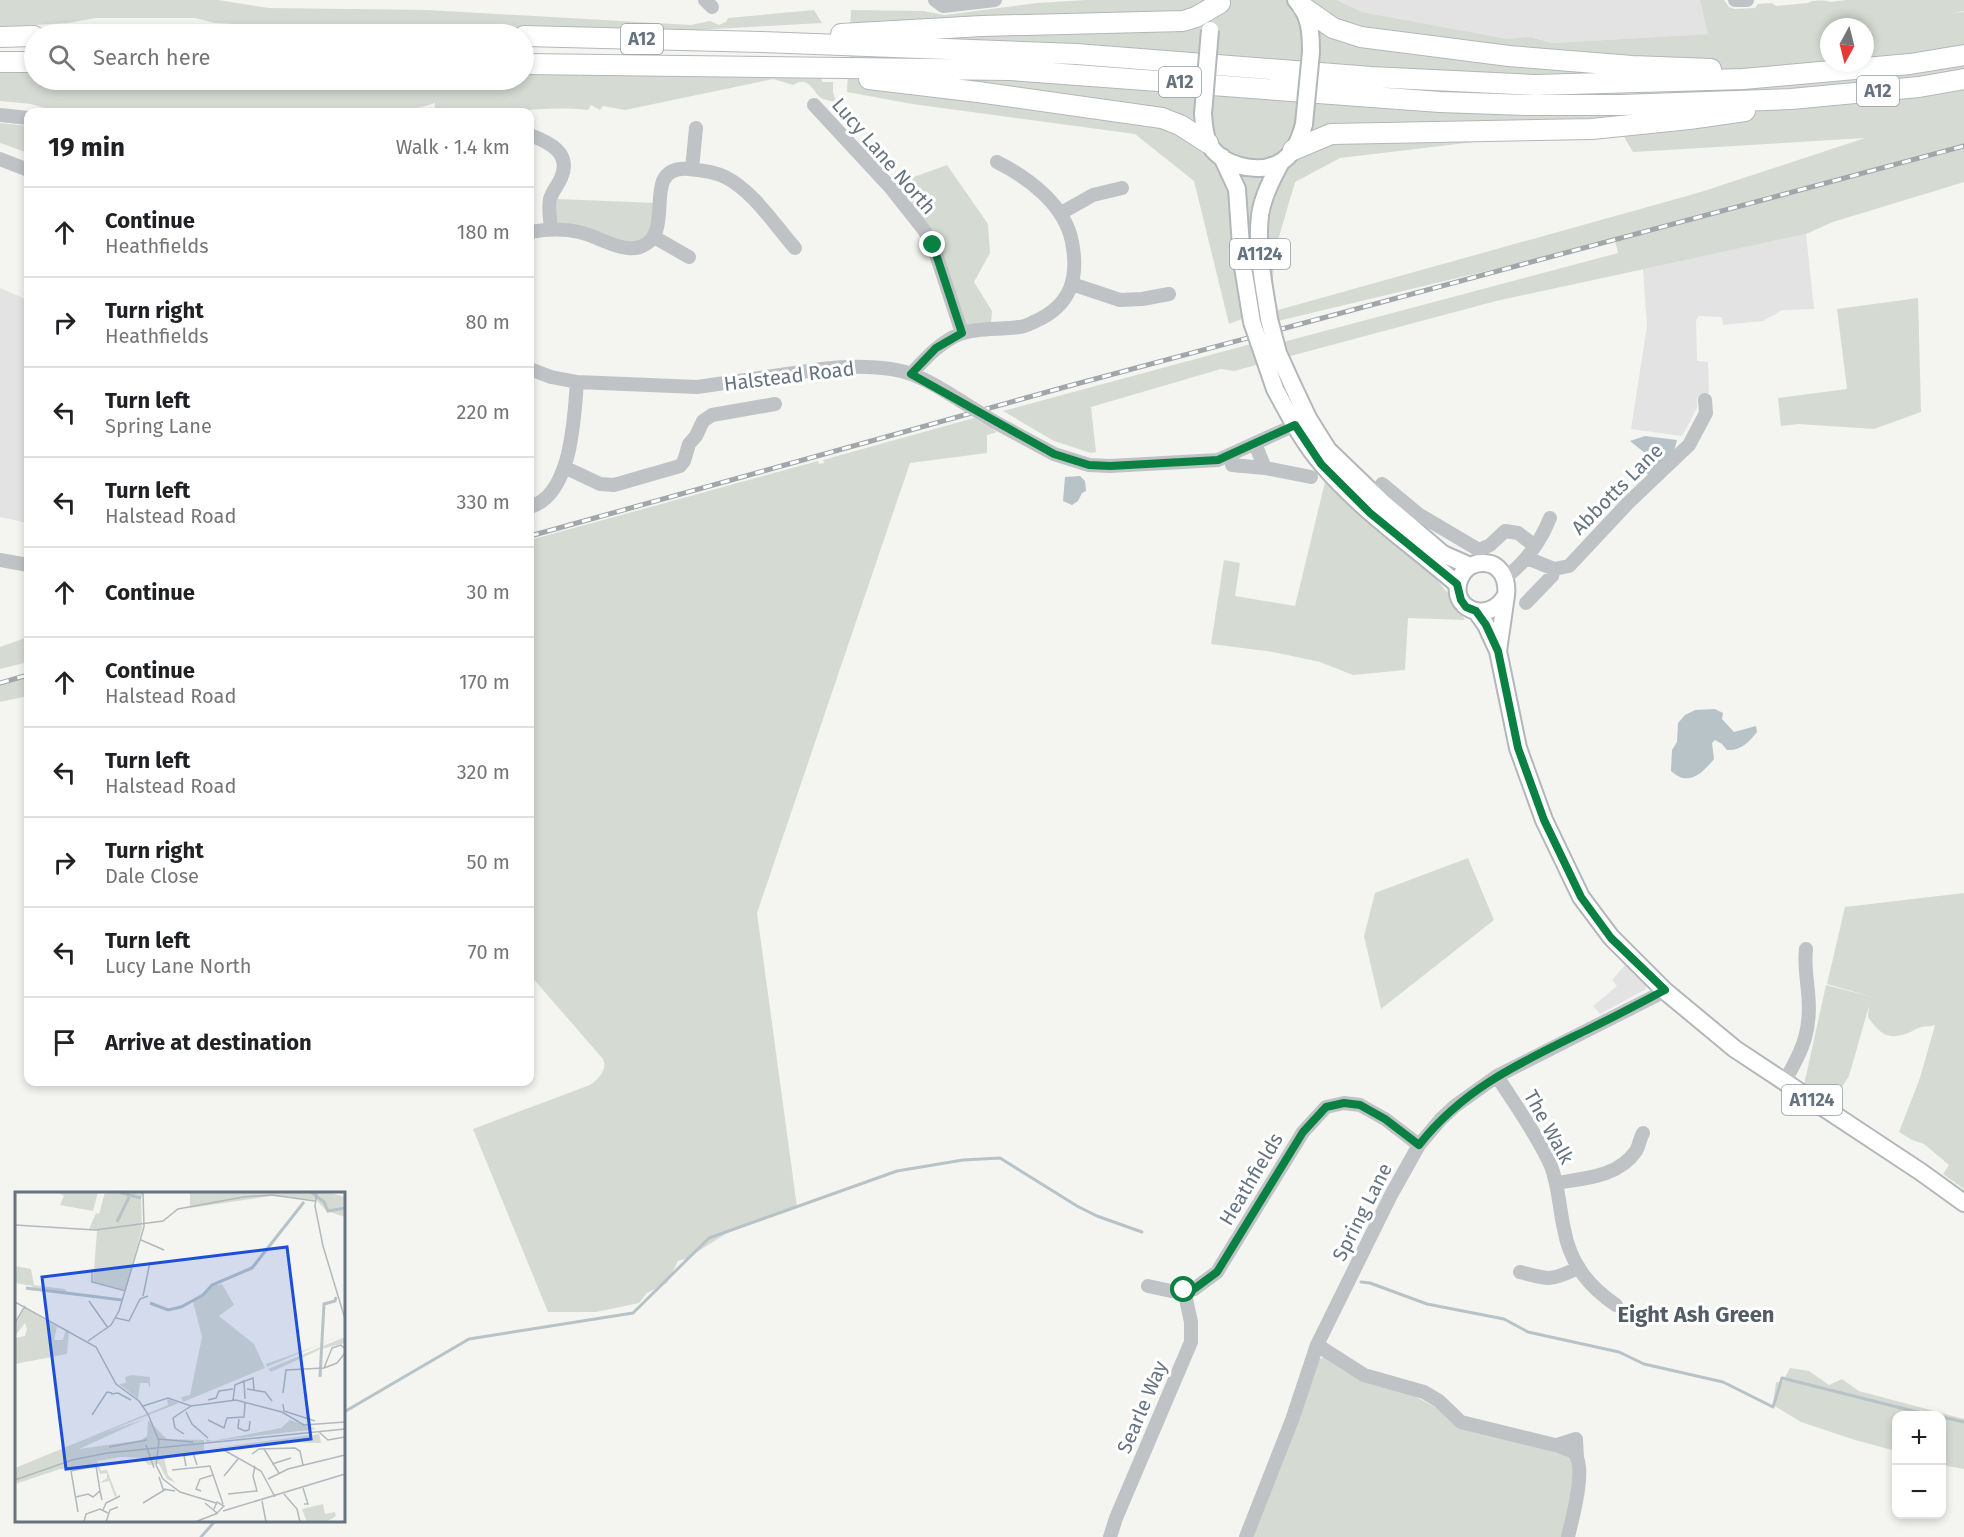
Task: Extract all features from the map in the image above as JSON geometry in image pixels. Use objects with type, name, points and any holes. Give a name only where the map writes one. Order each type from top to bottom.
[{"type":"highway","name":"A12","points":[[761,42],[852,33],[982,26],[1183,21],[1196,17],[1222,2]]},
{"type":"highway","name":"A12","points":[[1300,4],[1333,27],[1348,34],[1369,38],[1509,56],[1632,66],[1742,69],[1782,75]]},
{"type":"highway","points":[[0,37],[24,36]]},
{"type":"highway","name":"A12","points":[[534,36],[761,42],[1104,56],[1371,78],[1524,85],[1743,80],[1910,64],[1964,55]]},
{"type":"highway","points":[[0,62],[24,62]]},
{"type":"highway","name":"A12","points":[[534,64],[1011,70],[1377,98],[1504,105],[1622,105],[1791,99],[1919,87],[1964,79]]},
{"type":"highway","name":"A12","points":[[738,66],[916,84],[1162,118],[1180,125],[1215,150]]},
{"type":"highway","name":"A12","points":[[1287,156],[1331,134],[1592,129],[1738,113],[1791,99]]},
{"type":"main road","points":[[1222,2],[1210,30],[1203,114],[1204,129],[1215,150],[1246,167],[1270,166],[1287,156],[1301,135],[1311,52],[1309,20],[1300,4]]},
{"type":"main road","name":"A1124","points":[[1215,150],[1237,189],[1242,261],[1260,321],[1275,389],[1295,425],[1321,464],[1370,513],[1457,584]]},
{"type":"main road","name":"A1124","points":[[1287,156],[1267,190],[1260,215],[1260,321],[1278,353],[1308,418],[1329,450],[1382,501],[1443,554],[1470,566]]},
{"type":"main road","points":[[1487,563],[1495,566],[1506,587],[1502,603],[1493,610],[1484,612],[1466,607],[1461,600],[1457,584],[1463,572],[1470,566],[1487,563]]},
{"type":"main road","name":"A1124","points":[[1498,651],[1506,587]]},
{"type":"main road","name":"A1124","points":[[1476,611],[1486,625],[1498,651],[1518,748],[1544,820],[1581,897],[1611,938],[1665,990],[1735,1049],[1964,1203]]},
{"type":"street","points":[[934,0],[943,6],[995,0]]},
{"type":"street","points":[[1736,0],[1748,0]]},
{"type":"street","name":"Lucy Lane North","points":[[814,105],[890,187],[924,230],[933,245],[962,333]]},
{"type":"street","points":[[0,115],[24,118]]},
{"type":"street","points":[[692,169],[696,128]]},
{"type":"street","points":[[534,137],[553,145],[560,153],[564,165],[562,175],[550,198],[551,228]]},
{"type":"street","points":[[0,159],[24,168]]},
{"type":"street","points":[[911,374],[936,348],[962,333],[1022,327],[1047,316],[1065,300],[1072,284],[1075,259],[1071,238],[1061,213],[1029,181],[997,162]]},
{"type":"street","points":[[534,231],[551,228],[581,232],[631,248],[640,247],[654,237],[663,182],[669,173],[677,168],[722,175],[734,182],[745,190],[795,248]]},
{"type":"street","points":[[1061,213],[1093,195],[1122,188]]},
{"type":"street","points":[[654,237],[689,257]]},
{"type":"street","points":[[1072,284],[1120,300],[1167,294],[1165,280]]},
{"type":"street","name":"Halstead Road","points":[[534,371],[550,377],[577,382],[706,386],[841,367],[876,368],[911,374],[1054,454],[1089,465],[1110,466],[1218,460],[1295,425]]},
{"type":"street","points":[[534,505],[543,502],[564,467],[571,446],[577,382]]},
{"type":"street","name":"Abbotts Lane","points":[[1554,569],[1569,566],[1628,503],[1689,445],[1706,412],[1706,400]]},
{"type":"street","points":[[564,467],[600,484],[614,485],[680,466],[684,461],[689,444],[704,421],[712,415],[775,404]]},
{"type":"street","points":[[1255,444],[1265,468]]},
{"type":"street","points":[[1232,465],[1265,468],[1311,477]]},
{"type":"street","points":[[1382,484],[1418,514],[1479,550],[1490,545],[1505,531],[1518,533],[1535,546]]},
{"type":"street","points":[[1506,587],[1535,546],[1550,518]]},
{"type":"street","points":[[1526,603],[1552,576],[1554,569],[1527,558]]},
{"type":"street","points":[[0,560],[24,564]]},
{"type":"street","points":[[1784,1082],[1795,1063],[1808,1030],[1809,993],[1806,949]]},
{"type":"street","name":"Spring Lane","points":[[1246,1537],[1292,1420],[1317,1345],[1391,1195],[1419,1145],[1444,1115],[1468,1095],[1497,1076],[1665,990]]},
{"type":"street","name":"The Walk","points":[[1497,1076],[1532,1131],[1549,1163],[1557,1183],[1563,1228],[1570,1253],[1578,1269],[1601,1294],[1617,1305]]},
{"type":"street","name":"Heathfields","points":[[1184,1290],[1194,1289],[1217,1272],[1303,1132],[1326,1107],[1344,1103],[1360,1105],[1385,1119],[1419,1145]]},
{"type":"street","points":[[1557,1183],[1604,1175],[1620,1166],[1636,1151],[1643,1133]]},
{"type":"street","points":[[1520,1272],[1541,1278],[1556,1279],[1578,1269]]},
{"type":"street","points":[[1148,1286],[1171,1291],[1184,1290]]},
{"type":"street","name":"Searle Way","points":[[1110,1537],[1120,1507],[1191,1342],[1191,1322],[1184,1290]]},
{"type":"street","points":[[1317,1345],[1364,1375],[1424,1392],[1439,1401],[1461,1422],[1557,1445],[1573,1452],[1578,1460],[1580,1472],[1568,1537]]},
{"type":"shaded area","points":[[0,0],[218,0],[269,8],[428,10],[691,25],[710,21],[719,25],[726,22],[728,18],[814,10],[822,23],[659,32],[534,31],[534,24],[234,24],[215,23],[195,18],[96,18],[68,23],[0,27]]},
{"type":"shaded area","points":[[1087,0],[1337,0],[1362,12],[1508,39],[1530,37],[1553,43],[1708,34],[1700,0],[1724,0],[1729,7],[1734,9],[1755,8],[1758,4],[1772,3],[1776,6],[1813,1],[1964,0],[1964,11],[1953,13],[1964,12],[1964,182],[1833,222],[1806,234],[1496,301],[1234,371],[1221,369],[1091,407],[1096,452],[1091,453],[1054,441],[1003,411],[1251,344],[1253,350],[1618,253],[1615,240],[1278,321],[1278,310],[1701,192],[1865,138],[1633,152],[1623,135],[1483,141],[1340,158],[1295,182],[1276,247],[1270,308],[1229,324],[1194,181],[1135,134],[912,104],[847,92],[851,10],[923,11],[945,15],[1037,3]]},
{"type":"shaded area","points":[[1337,0],[1700,0],[1709,34],[1553,43],[1535,38],[1508,39],[1362,12]]},
{"type":"shaded area","points":[[534,72],[579,74],[581,77],[581,74],[821,77],[822,82],[833,82],[836,102],[821,98],[807,83],[798,82],[793,85],[773,79],[625,110],[603,106],[600,110],[591,105],[588,110],[434,108],[435,103],[416,108],[45,108],[31,104],[0,101],[0,73],[24,73],[24,90],[534,90]]},
{"type":"shaded area","points":[[0,123],[24,126],[24,152],[0,143]]},
{"type":"shaded area","points":[[947,165],[988,224],[990,253],[974,282],[992,311],[991,324],[967,329],[938,247],[894,184]]},
{"type":"shaded area","points":[[557,199],[656,203],[650,232],[645,238],[632,244],[557,223],[555,214]]},
{"type":"shaded area","points":[[1806,234],[1814,309],[1782,310],[1763,321],[1723,325],[1722,317],[1699,316],[1696,320],[1697,361],[1708,362],[1709,393],[1697,398],[1697,408],[1682,436],[1631,429],[1647,326],[1643,269]]},
{"type":"shaded area","points":[[0,288],[24,298],[24,522],[0,517]]},
{"type":"shaded area","points":[[1918,298],[1921,412],[1874,429],[1798,424],[1781,426],[1778,398],[1847,389],[1837,309]]},
{"type":"shaded area","points":[[974,418],[997,432],[987,435],[987,453],[910,463],[757,913],[797,1207],[735,1228],[686,1259],[678,1261],[667,1283],[647,1293],[639,1303],[596,1312],[548,1312],[473,1129],[590,1085],[599,1077],[604,1067],[603,1059],[534,980],[534,539],[818,461],[819,464],[824,463],[823,460]]},
{"type":"shaded area","points":[[1645,436],[1677,440],[1674,451],[1650,476],[1645,472],[1646,469],[1643,466],[1645,453],[1630,441]]},
{"type":"shaded area","points":[[1080,476],[1085,481],[1086,491],[1072,505],[1063,501],[1065,477]]},
{"type":"shaded area","points":[[1325,482],[1431,573],[1452,598],[1465,620],[1408,618],[1405,670],[1353,675],[1320,662],[1273,652],[1211,644],[1224,560],[1240,563],[1235,596],[1295,606]]},
{"type":"shaded area","points":[[24,638],[24,663],[0,669],[0,647]]},
{"type":"shaded area","points":[[24,675],[24,697],[0,702],[0,681]]},
{"type":"shaded area","points":[[1715,709],[1723,713],[1722,719],[1734,732],[1756,726],[1757,732],[1744,745],[1732,750],[1727,750],[1715,740],[1712,743],[1714,759],[1700,774],[1689,778],[1677,776],[1671,771],[1672,750],[1677,742],[1678,723],[1685,715],[1695,710]]},
{"type":"shaded area","points":[[1468,858],[1494,920],[1381,1009],[1364,936],[1375,893]]},
{"type":"shaded area","points":[[1964,893],[1964,1189],[1943,1174],[1949,1165],[1924,1144],[1899,1132],[1920,1078],[1935,1025],[1889,1036],[1880,1031],[1868,1017],[1869,1006],[1849,1076],[1832,1103],[1804,1085],[1826,985],[1872,997],[1827,984],[1845,907]]},
{"type":"shaded area","points":[[1626,964],[1645,981],[1646,989],[1600,1014],[1593,1006],[1617,986],[1612,980]]},
{"type":"shaded area","points":[[1326,1357],[1402,1389],[1442,1411],[1565,1454],[1577,1463],[1567,1537],[1253,1537],[1318,1359]]},
{"type":"shaded area","points":[[1790,1368],[1809,1371],[1829,1385],[1842,1379],[1859,1391],[1934,1411],[1892,1411],[1892,1450],[1801,1422],[1773,1405],[1776,1382],[1782,1383]]},
{"type":"shaded area","points":[[1946,1414],[1964,1419],[1964,1469],[1946,1466]]},
{"type":"waterway","points":[[345,1411],[469,1339],[633,1313],[709,1238],[897,1171],[963,1160],[1000,1158],[1077,1206],[1097,1216],[1142,1232]]},
{"type":"waterway","points":[[1361,1282],[1370,1283],[1427,1304],[1504,1319],[1528,1332],[1619,1352],[1644,1364],[1723,1382],[1773,1407],[1782,1378],[1913,1411]]},
{"type":"waterway","points":[[1946,1418],[1964,1422]]},
{"type":"waterway","points":[[201,1537],[214,1522]]},
{"type":"railway","points":[[534,535],[1065,387],[1964,146]]},
{"type":"railway","points":[[0,683],[24,676]]},
{"type":"district","name":"Eight Ash Green","points":[[1696,1314]]},
{"type":"route","points":[[933,245],[962,333],[936,348],[911,374],[1054,454],[1089,465],[1110,466],[1218,460],[1295,425],[1321,464],[1370,513],[1457,584],[1461,600],[1466,607],[1476,611],[1486,625],[1498,651],[1518,748],[1544,820],[1581,897],[1611,938],[1665,990],[1497,1076],[1468,1095],[1444,1115],[1419,1145],[1385,1119],[1360,1105],[1344,1103],[1326,1107],[1303,1132],[1217,1272],[1194,1289],[1184,1290]]}]
